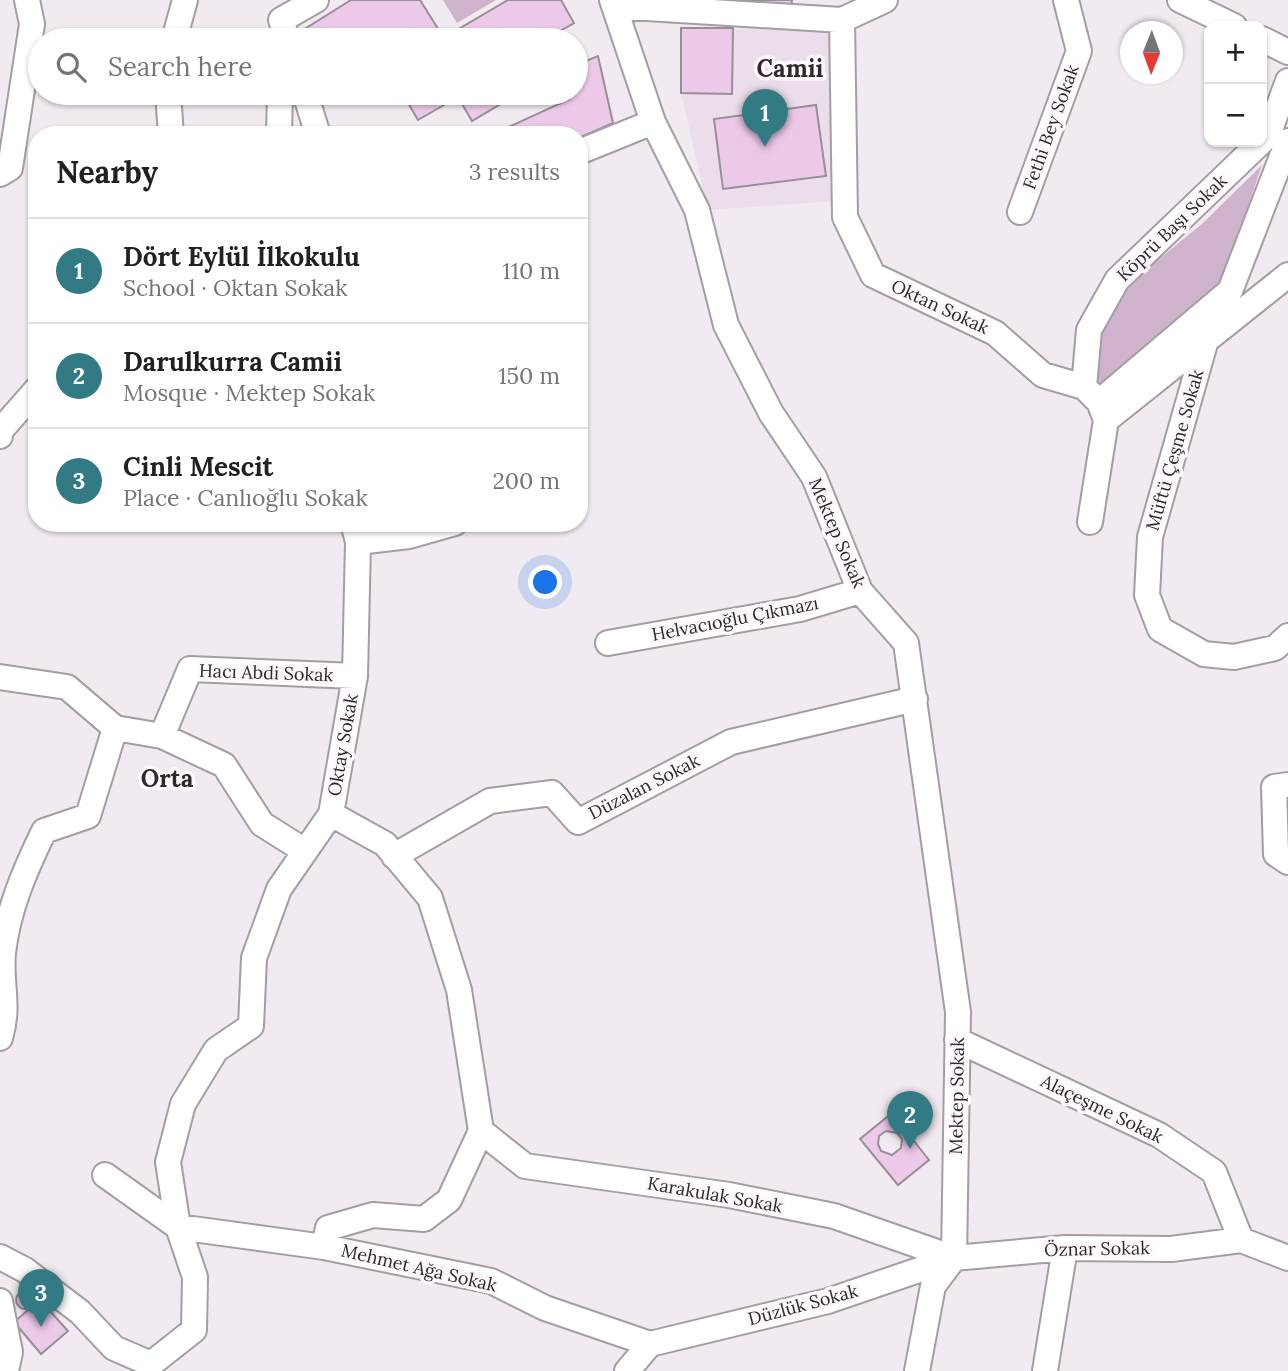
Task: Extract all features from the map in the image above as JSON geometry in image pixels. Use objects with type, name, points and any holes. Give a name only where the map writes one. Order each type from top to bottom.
[{"type":"street","points":[[27,0],[31,28]]},
{"type":"street","points":[[177,28],[185,0]]},
{"type":"street","points":[[282,25],[316,0]]},
{"type":"street","points":[[613,3],[802,8],[842,20],[886,0]]},
{"type":"street","name":"Fethi Bey Sokak","points":[[1020,212],[1079,51],[1066,0]]},
{"type":"street","points":[[1180,0],[1224,21]]},
{"type":"street","name":"Mektep Sokak","points":[[613,3],[653,122],[697,210],[726,325],[771,412],[814,477],[860,591],[906,643],[958,1012],[954,1258]]},
{"type":"street","name":"Oktan Sokak","points":[[842,20],[845,217],[873,275],[995,333],[1043,375],[1097,403]]},
{"type":"street","points":[[1267,42],[1288,52]]},
{"type":"street","points":[[0,174],[10,168],[28,50]]},
{"type":"street","name":"Köprü Başı Sokak","points":[[1267,136],[1288,81]]},
{"type":"street","points":[[169,105],[170,126]]},
{"type":"street","points":[[279,126],[280,105]]},
{"type":"street","points":[[308,105],[315,126]]},
{"type":"street","points":[[588,148],[653,122]]},
{"type":"street","points":[[1097,403],[1230,291],[1288,141]]},
{"type":"street","name":"Köprü Başı Sokak","points":[[1090,523],[1097,403],[1089,330],[1116,280],[1257,147]]},
{"type":"street","points":[[1097,403],[1206,340],[1288,275]]},
{"type":"street","name":"Müftü Çeşme Sokak","points":[[1206,340],[1150,537],[1147,595],[1160,629],[1204,654],[1234,657],[1275,648],[1288,636]]},
{"type":"street","points":[[0,436],[1,430],[28,399]]},
{"type":"street","points":[[356,533],[409,536],[423,532]]},
{"type":"street","name":"Oktay Sokak","points":[[331,814],[355,676],[356,533]]},
{"type":"street","name":"Helvacıoğlu Çıkmazı","points":[[608,643],[800,609],[860,591]]},
{"type":"street","name":"Hacı Abdi Sokak","points":[[162,736],[190,669],[355,676]]},
{"type":"street","points":[[0,677],[67,688],[115,728],[162,736],[225,765],[262,824],[305,851]]},
{"type":"street","name":"Düzalan Sokak","points":[[394,856],[490,801],[552,793],[578,822],[731,742],[915,699]]},
{"type":"street","points":[[0,1038],[7,1016],[1,955],[21,877],[44,831],[88,816],[115,728]]},
{"type":"street","points":[[1288,785],[1273,787],[1276,854],[1288,862]]},
{"type":"street","points":[[0,1257],[25,1270],[80,1312],[114,1348],[151,1367],[194,1330],[195,1277],[178,1227],[168,1162],[183,1104],[216,1050],[251,1026],[254,958],[279,889],[331,814],[385,844],[430,898],[459,990],[481,1131],[449,1200],[424,1219],[373,1215],[328,1228],[324,1247]]},
{"type":"street","name":"Alaçeşme Sokak","points":[[957,1041],[1159,1135],[1214,1172],[1241,1241]]},
{"type":"street","name":"Karakulak Sokak","points":[[481,1131],[525,1166],[729,1195],[834,1216],[954,1258]]},
{"type":"street","points":[[105,1175],[178,1227]]},
{"type":"street","name":"Mehmet Ağa Sokak","points":[[178,1227],[324,1247],[491,1281],[545,1308],[650,1344]]},
{"type":"street","points":[[1241,1241],[1288,1258]]},
{"type":"street","name":"Öznar Sokak","points":[[954,1258],[1065,1248],[1171,1249],[1241,1241]]},
{"type":"street","points":[[1045,1371],[1065,1248]]},
{"type":"street","points":[[917,1371],[933,1286],[954,1258]]},
{"type":"street","name":"Düzlük Sokak","points":[[650,1344],[828,1301],[954,1258]]},
{"type":"street","points":[[0,1301],[10,1352],[6,1371]]},
{"type":"street","points":[[626,1371],[650,1344]]},
{"type":"shaded area","points":[[443,0],[496,0],[457,23]]},
{"type":"shaded area","points":[[681,28],[837,31],[836,201],[708,210],[681,93]]},
{"type":"shaded area","points":[[1262,165],[1219,291],[1097,394],[1097,343],[1121,290],[1203,223]]},
{"type":"building","points":[[351,0],[420,0],[438,28],[306,28]]},
{"type":"building","points":[[508,0],[561,0],[574,23],[565,28],[460,28]]},
{"type":"building","points":[[720,0],[792,0],[791,7],[725,5]]},
{"type":"building","points":[[681,28],[733,28],[732,94],[681,93]]},
{"type":"building","points":[[598,56],[613,123],[588,134],[588,126],[511,126],[557,105],[588,105],[588,60]]},
{"type":"building","points":[[409,105],[444,105],[418,120]]},
{"type":"building","points":[[463,105],[499,105],[472,121]]},
{"type":"building","points":[[816,105],[826,176],[723,189],[714,119]]},
{"type":"building","points":[[892,1113],[929,1160],[898,1185],[860,1139]],"holes":[[[886,1131],[897,1133],[902,1139],[901,1148],[892,1155],[881,1151],[879,1136]]]},
{"type":"building","points":[[25,1291],[31,1294],[34,1300],[31,1306],[25,1309],[19,1306],[16,1300],[19,1294]]},
{"type":"building","points":[[40,1300],[68,1331],[41,1354],[14,1322]]},
{"type":"place","name":"Dört Eylül İlkokulu","points":[[765,147]]},
{"type":"place","name":"Darulkurra Camii","points":[[910,1149]]},
{"type":"place","name":"Cinli Mescit","points":[[41,1327]]},
{"type":"district","name":"Camii","points":[[790,69]]},
{"type":"district","name":"Orta","points":[[167,779]]}]
